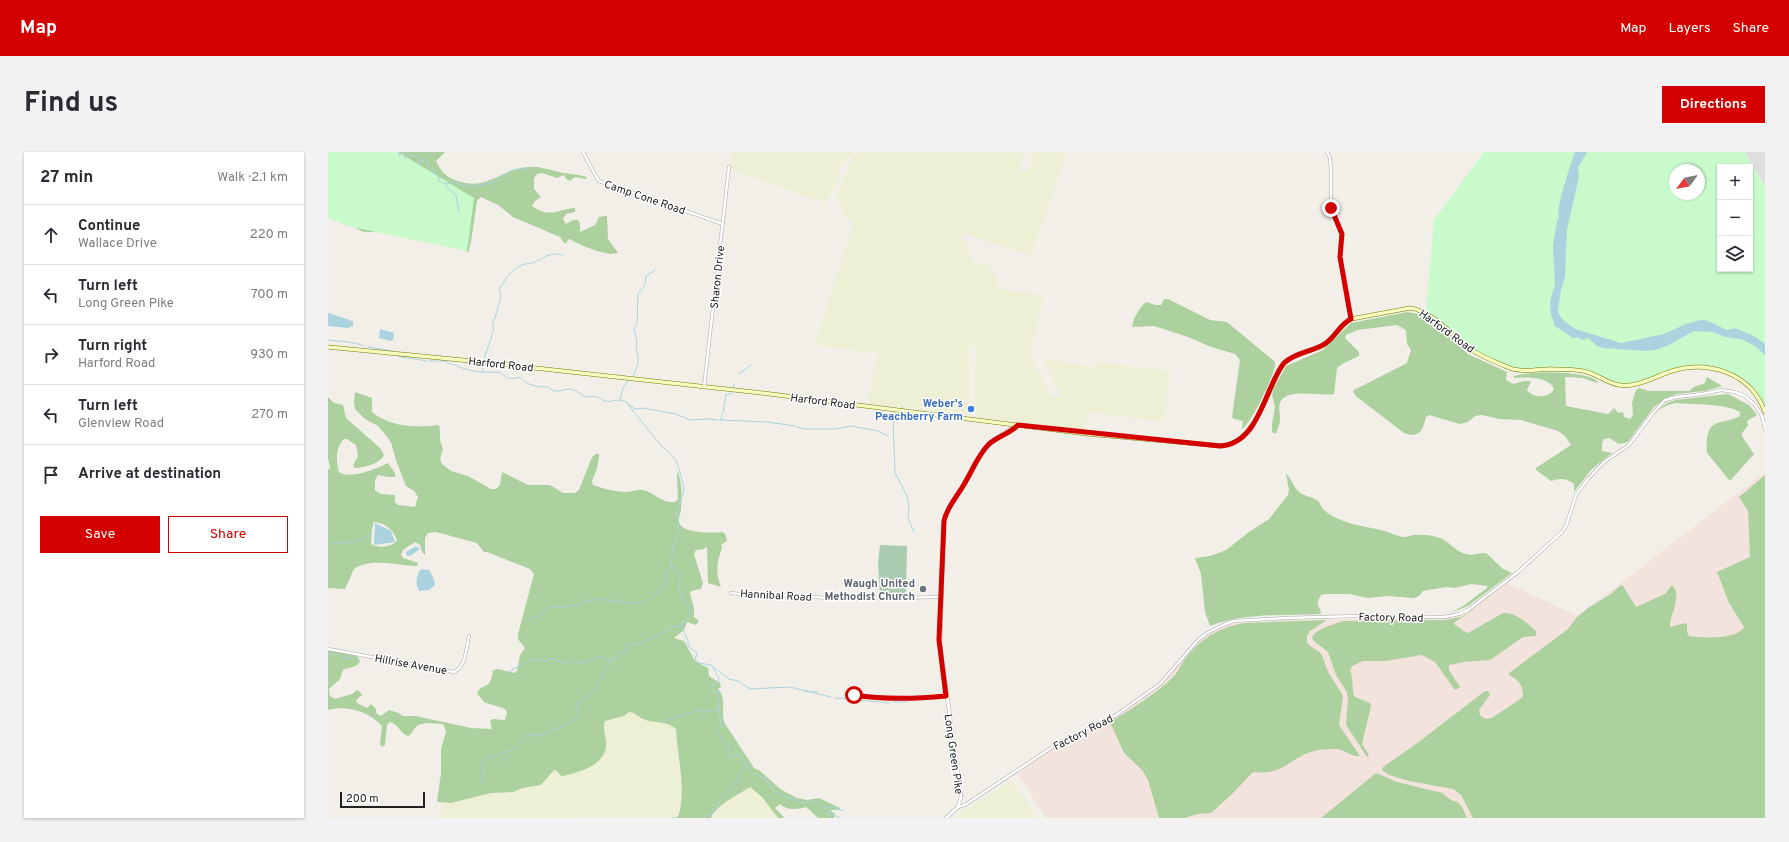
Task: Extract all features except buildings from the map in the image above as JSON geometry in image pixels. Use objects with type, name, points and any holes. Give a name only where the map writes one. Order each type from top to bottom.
[{"type":"main road","name":"Harford Road","points":[[328,346],[469,360],[1018,425],[1201,445],[1228,445],[1240,438],[1252,426],[1284,363],[1292,357],[1327,343],[1343,324],[1351,319],[1403,308],[1413,308],[1441,325],[1474,351],[1508,368],[1520,371],[1556,369],[1584,371],[1620,385],[1636,383],[1682,369],[1697,368],[1722,371],[1735,375],[1748,384],[1759,399],[1765,412]]},
{"type":"street","name":"Camp Cone Road","points":[[584,152],[592,171],[599,181],[723,224]]},
{"type":"street","points":[[1327,152],[1330,158],[1331,170],[1331,204],[1342,234],[1340,257],[1351,319]]},
{"type":"street","name":"Sharon Drive","points":[[704,387],[729,167]]},
{"type":"street","name":"Factory Road","points":[[958,808],[965,805],[1057,744],[1116,715],[1160,684],[1198,640],[1207,632],[1223,625],[1241,620],[1285,618],[1355,616],[1444,617],[1459,614],[1468,610],[1518,572],[1562,532],[1566,526],[1576,495],[1588,478],[1604,462],[1629,445],[1653,413],[1665,400],[1721,390],[1735,392],[1749,398],[1758,408],[1765,429]]},
{"type":"street","name":"Long Green Pike","points":[[946,818],[958,808],[960,793],[940,645],[943,528],[947,511],[964,485],[983,451],[996,438],[1018,425]]},
{"type":"street","name":"Hannibal Road","points":[[731,593],[766,597],[776,595],[848,599],[941,597]]},
{"type":"street","name":"Hillrise Avenue","points":[[328,649],[454,672],[459,669],[462,664],[469,636]]},
{"type":"street","points":[[854,695],[869,698],[905,700],[946,696]]},
{"type":"shaded area","points":[[1745,152],[1765,152],[1765,187],[1753,164]]},
{"type":"shaded area","points":[[1765,472],[1765,818],[1046,818],[1017,773],[1056,746],[1117,716],[1164,682],[1200,640],[1229,624],[1280,620],[1452,618],[1466,613],[1507,583],[1578,616]]},
{"type":"green space","points":[[328,152],[445,152],[436,161],[444,173],[455,180],[476,184],[494,179],[519,168],[529,167],[587,177],[586,179],[575,177],[570,181],[566,179],[564,175],[557,178],[542,173],[537,174],[534,178],[534,189],[541,197],[535,201],[532,206],[538,210],[549,213],[575,208],[575,212],[566,214],[563,219],[566,224],[573,220],[578,220],[580,224],[580,232],[595,225],[599,217],[607,216],[608,239],[618,253],[613,254],[601,252],[569,239],[565,244],[560,237],[513,217],[498,205],[481,197],[477,201],[468,253],[464,249],[391,232],[364,232],[357,229],[351,222]]},
{"type":"green space","points":[[328,152],[398,152],[474,198],[467,251],[347,226],[328,218]]},
{"type":"green space","points":[[732,152],[853,152],[839,169],[840,177],[825,203],[730,169]]},
{"type":"green space","points":[[857,152],[1026,152],[1020,162],[1021,170],[1026,172],[1030,165],[1032,152],[1067,152],[1031,256],[964,233],[962,240],[966,242],[973,263],[991,266],[990,272],[997,274],[997,288],[1044,295],[1030,354],[1051,397],[1062,398],[1043,359],[1094,367],[1096,362],[1170,371],[1164,422],[1089,412],[1085,430],[978,417],[974,411],[976,351],[974,346],[969,344],[969,415],[867,403],[878,353],[814,345],[854,223],[842,214],[842,208],[836,198],[849,165]]},
{"type":"green space","points":[[1484,152],[1745,152],[1752,164],[1717,164],[1717,272],[1753,272],[1753,166],[1765,187],[1765,407],[1759,395],[1747,381],[1740,376],[1722,369],[1709,367],[1679,368],[1624,384],[1584,370],[1517,369],[1505,365],[1474,349],[1426,312],[1434,220]]},
{"type":"green space","points":[[1164,299],[1168,299],[1210,320],[1227,322],[1275,362],[1272,376],[1263,397],[1251,418],[1242,429],[1243,421],[1232,417],[1240,360],[1235,354],[1211,347],[1188,337],[1154,326],[1132,327],[1137,313],[1146,302],[1161,305]]},
{"type":"green space","points":[[1407,312],[1418,314],[1440,328],[1468,354],[1507,372],[1506,380],[1513,384],[1531,381],[1527,390],[1533,395],[1545,396],[1554,389],[1547,382],[1536,378],[1514,378],[1514,376],[1532,373],[1558,373],[1583,375],[1598,382],[1597,383],[1583,378],[1565,377],[1566,406],[1608,414],[1614,408],[1618,413],[1623,412],[1624,417],[1630,419],[1633,415],[1632,403],[1636,390],[1639,388],[1649,391],[1689,391],[1694,387],[1705,383],[1707,377],[1722,386],[1705,391],[1677,394],[1666,398],[1654,407],[1628,442],[1619,444],[1609,438],[1604,439],[1602,443],[1602,451],[1612,453],[1591,470],[1574,492],[1574,484],[1571,482],[1563,479],[1551,481],[1536,470],[1536,468],[1571,445],[1565,436],[1558,431],[1521,420],[1499,419],[1482,415],[1475,416],[1468,422],[1460,424],[1429,415],[1426,417],[1420,432],[1409,435],[1404,433],[1357,397],[1353,392],[1354,390],[1407,363],[1411,350],[1407,344],[1406,330],[1397,325],[1358,330],[1346,335],[1345,338],[1359,352],[1359,356],[1337,368],[1334,394],[1296,394],[1283,398],[1279,406],[1279,425],[1276,434],[1272,432],[1275,407],[1272,395],[1274,388],[1286,366],[1323,350],[1351,323]]},
{"type":"green space","points":[[355,392],[372,398],[372,412],[387,421],[412,426],[439,425],[440,440],[443,449],[440,459],[442,464],[451,471],[468,476],[491,489],[496,489],[500,485],[502,472],[528,485],[550,485],[563,493],[575,493],[579,490],[592,457],[599,454],[597,468],[592,481],[593,485],[606,489],[627,492],[643,490],[663,500],[675,502],[678,499],[678,472],[682,500],[679,520],[681,526],[698,532],[723,532],[727,541],[721,545],[722,548],[718,563],[717,572],[721,587],[708,583],[707,546],[704,549],[696,550],[694,554],[703,583],[701,589],[691,591],[690,593],[694,609],[694,617],[698,620],[698,622],[696,625],[687,622],[684,630],[674,638],[684,641],[695,661],[708,668],[709,676],[720,683],[721,687],[718,689],[721,693],[723,701],[724,722],[754,768],[760,771],[780,789],[797,798],[807,800],[819,798],[840,808],[840,810],[830,810],[835,814],[834,818],[818,818],[806,807],[792,809],[780,804],[775,808],[785,818],[778,818],[762,797],[750,787],[723,804],[711,818],[670,818],[678,817],[682,796],[676,729],[668,724],[643,719],[629,712],[624,716],[605,721],[605,750],[603,756],[592,766],[564,776],[561,776],[554,770],[541,785],[523,788],[513,792],[491,793],[451,803],[437,802],[441,773],[441,749],[446,732],[444,725],[425,723],[416,727],[408,736],[390,722],[387,725],[385,745],[382,747],[380,744],[382,726],[370,716],[357,710],[350,709],[342,708],[328,710],[328,650],[357,656],[360,661],[355,666],[343,670],[340,679],[329,689],[330,696],[335,699],[352,694],[357,690],[362,695],[356,700],[357,703],[367,708],[371,704],[376,709],[376,713],[381,716],[389,710],[403,716],[416,716],[471,728],[492,729],[490,721],[492,719],[505,720],[507,712],[505,709],[484,702],[477,693],[482,687],[488,684],[492,677],[493,670],[498,669],[514,673],[517,671],[520,655],[525,648],[518,639],[518,634],[534,574],[530,569],[484,552],[477,543],[436,532],[428,533],[425,538],[425,555],[422,552],[420,545],[415,542],[403,550],[401,555],[403,558],[418,563],[417,566],[368,563],[354,569],[345,589],[328,588],[328,469],[330,469],[328,458],[328,397],[334,403],[343,405],[346,418],[380,448],[384,455],[372,464],[355,468],[353,465],[358,456],[356,445],[347,439],[344,439],[339,446],[337,455],[339,472],[350,475],[357,474],[388,463],[395,473],[395,477],[378,475],[375,480],[375,490],[381,494],[395,495],[395,502],[398,505],[415,507],[418,497],[414,491],[406,486],[388,438],[378,426],[365,419],[355,409]],"holes":[[[374,522],[385,525],[391,530],[397,540],[389,546],[381,547],[371,544]]]},
{"type":"green space","points":[[1728,394],[1749,405],[1757,415],[1747,421],[1748,426],[1742,433],[1742,436],[1754,454],[1730,481],[1707,453],[1707,437],[1712,426],[1737,418],[1740,416],[1740,412],[1726,407],[1675,403],[1658,410],[1667,403],[1675,400]]},
{"type":"green space","points":[[1286,474],[1298,491],[1317,500],[1324,510],[1336,518],[1405,537],[1413,535],[1430,535],[1437,537],[1443,539],[1455,549],[1468,555],[1486,553],[1503,569],[1512,573],[1468,606],[1450,613],[1463,606],[1487,588],[1487,586],[1472,584],[1454,588],[1446,587],[1423,591],[1419,596],[1414,598],[1388,596],[1368,598],[1349,594],[1326,594],[1321,595],[1318,602],[1321,614],[1236,618],[1210,626],[1205,612],[1201,574],[1195,558],[1210,556],[1226,550],[1269,519],[1288,495],[1289,490]]},
{"type":"green space","points":[[1765,475],[1765,818],[1473,818],[1461,795],[1453,789],[1409,781],[1389,775],[1382,770],[1383,767],[1416,744],[1485,691],[1488,691],[1490,695],[1479,710],[1480,715],[1485,719],[1492,718],[1520,699],[1523,696],[1521,686],[1518,681],[1509,675],[1509,673],[1568,629],[1577,617],[1588,608],[1611,594],[1621,585],[1636,607],[1665,594],[1672,585],[1675,590],[1676,600],[1670,627],[1686,623],[1689,636],[1718,637],[1727,636],[1740,631],[1744,627],[1729,603],[1717,572],[1750,557],[1748,511],[1739,497]]},
{"type":"green space","points":[[880,545],[907,546],[906,593],[880,595],[878,564]]},
{"type":"green space","points":[[1475,609],[1454,624],[1468,633],[1503,613],[1508,613],[1517,616],[1529,625],[1536,631],[1536,636],[1523,637],[1490,660],[1449,665],[1449,670],[1460,687],[1455,690],[1435,662],[1422,655],[1385,661],[1363,661],[1352,666],[1350,670],[1355,697],[1370,703],[1371,706],[1362,744],[1369,755],[1367,757],[1346,725],[1348,700],[1347,692],[1336,675],[1328,652],[1312,638],[1315,633],[1323,628],[1343,621],[1445,620],[1461,617]]},
{"type":"green space","points":[[1327,620],[1310,631],[1307,636],[1307,642],[1310,646],[1321,653],[1328,672],[1342,694],[1343,698],[1339,725],[1360,756],[1355,756],[1337,749],[1310,752],[1273,771],[1253,772],[1211,813],[1197,814],[1185,818],[1159,818],[1148,780],[1142,770],[1124,753],[1110,722],[1161,688],[1175,675],[1185,659],[1197,646],[1218,631],[1244,623]]},
{"type":"green space","points":[[629,712],[632,712],[643,720],[671,724],[676,729],[681,786],[680,812],[678,817],[440,818],[442,802],[451,803],[491,793],[513,792],[523,788],[540,785],[554,770],[561,776],[606,743],[603,725],[605,721],[624,716]]},
{"type":"green space","points":[[1376,773],[1397,782],[1442,793],[1451,800],[1458,802],[1467,818],[1321,818]]},
{"type":"green space","points":[[1012,780],[1038,818],[953,818],[956,816]]},
{"type":"green space","points":[[750,787],[762,797],[777,818],[711,818],[714,813],[725,803]]},
{"type":"water","points":[[1575,152],[1587,152],[1578,168],[1579,176],[1567,230],[1565,277],[1561,290],[1558,310],[1563,320],[1575,329],[1621,343],[1664,334],[1686,324],[1701,320],[1708,321],[1727,330],[1735,328],[1754,336],[1765,344],[1765,355],[1755,346],[1741,339],[1725,337],[1713,332],[1694,331],[1667,346],[1655,350],[1645,351],[1603,348],[1597,346],[1588,338],[1583,340],[1577,337],[1573,338],[1555,326],[1551,315],[1550,302],[1555,284],[1553,245],[1557,221],[1559,219],[1558,214],[1561,197]]},
{"type":"water","points":[[328,313],[353,321],[353,326],[348,328],[328,326]]},
{"type":"water","points":[[380,329],[394,333],[393,340],[390,341],[379,338]]},
{"type":"water","points":[[375,523],[391,531],[395,542],[374,545]]},
{"type":"water","points":[[416,546],[420,549],[410,556],[407,556],[406,552]]},
{"type":"water","points":[[421,569],[429,570],[433,577],[435,585],[429,590],[419,591],[417,580]]},
{"type":"waterway","points":[[399,152],[399,156],[404,153],[405,159],[410,155],[418,157],[421,164],[423,161]]},
{"type":"waterway","points":[[420,161],[426,159],[429,167],[434,170],[434,174],[438,175],[439,181],[446,184],[454,182],[461,185],[475,186],[494,182],[512,170],[528,168]]},
{"type":"waterway","points":[[446,184],[446,187],[456,195],[459,213]]},
{"type":"waterway","points":[[484,359],[493,332],[493,322],[501,296],[499,290],[509,275],[515,269],[524,264],[535,262],[552,254],[563,255]]},
{"type":"waterway","points":[[633,377],[638,364],[636,347],[637,341],[634,329],[637,323],[638,294],[645,285],[646,276],[655,270]]},
{"type":"waterway","points":[[328,340],[351,342],[364,346]]},
{"type":"waterway","points":[[368,347],[393,351]]},
{"type":"waterway","points":[[397,356],[427,361]]},
{"type":"waterway","points":[[430,361],[444,361],[453,365]]},
{"type":"waterway","points":[[455,365],[477,372],[500,372],[509,378],[520,377],[529,384],[548,387],[554,391],[572,389],[586,397],[597,397],[605,401],[620,400],[626,402]]},
{"type":"waterway","points":[[482,373],[484,365]]},
{"type":"waterway","points":[[739,374],[751,365]]},
{"type":"waterway","points":[[620,399],[623,388],[628,381]]},
{"type":"waterway","points":[[733,389],[734,384]]},
{"type":"waterway","points":[[723,413],[726,395],[732,393]]},
{"type":"waterway","points":[[529,620],[543,614],[547,607],[572,606],[590,600],[634,603],[642,602],[650,599],[667,581],[664,573],[671,568],[673,546],[679,531],[676,514],[684,490],[681,476],[676,460],[662,447],[626,402]]},
{"type":"waterway","points":[[628,404],[635,409],[643,408],[676,414],[690,420],[718,420]]},
{"type":"waterway","points":[[901,414],[894,413],[893,418],[895,473],[907,496],[909,508],[908,518],[914,532]]},
{"type":"waterway","points":[[721,420],[722,415]]},
{"type":"waterway","points":[[720,420],[767,422],[795,426]]},
{"type":"waterway","points":[[797,427],[804,429],[836,429],[851,426],[878,431],[888,436]]},
{"type":"waterway","points":[[328,545],[333,543],[355,542],[370,535]]},
{"type":"waterway","points":[[672,564],[676,571],[681,573],[679,583],[681,596],[690,607],[690,613],[687,620],[682,622],[681,625],[688,641],[688,646],[697,653],[695,660],[699,663],[711,665],[729,679],[738,681],[750,689],[790,687],[831,697]]},
{"type":"waterway","points":[[506,673],[531,660],[546,661],[553,659],[560,661],[561,663],[585,662],[601,656],[606,659],[612,659],[619,657],[620,653],[625,652],[627,645],[641,644],[663,632],[669,631],[670,626],[682,627]]},
{"type":"waterway","points":[[336,654],[343,658],[357,658]]},
{"type":"waterway","points":[[483,784],[482,762],[485,759],[506,751],[508,752],[515,748],[525,736],[543,735],[552,729],[557,729],[576,719],[578,714],[577,704],[597,689],[611,660]]},
{"type":"waterway","points":[[712,666],[719,678],[718,682],[710,688],[714,692],[720,691],[718,700],[721,727],[717,732],[728,746],[730,757],[740,755],[750,772],[765,778],[775,792],[800,802],[818,802],[825,808],[831,818]]},
{"type":"waterway","points":[[804,691],[817,692]]},
{"type":"waterway","points":[[834,698],[852,699]]},
{"type":"waterway","points":[[853,699],[867,701]]},
{"type":"waterway","points":[[869,701],[889,703]]},
{"type":"waterway","points":[[893,702],[907,702]]},
{"type":"waterway","points":[[663,721],[699,710],[711,712],[718,708]]},
{"type":"waterway","points":[[504,762],[508,752]]},
{"type":"waterway","points":[[703,818],[707,815],[712,815],[713,810],[733,785],[739,781],[740,772],[746,767]]},
{"type":"waterway","points":[[825,808],[833,807],[844,811]]},
{"type":"waterway","points":[[828,812],[840,818]]},
{"type":"place","name":"Weber's Peachberry Farm","points":[[971,409]]},
{"type":"place","name":"Waugh United Methodist Church","points":[[923,589]]},
{"type":"route","points":[[854,695],[869,698],[905,700],[946,696],[939,640],[942,532],[945,515],[964,485],[978,458],[996,438],[1017,427],[1018,425],[1088,434],[1226,446],[1232,444],[1248,431],[1256,419],[1280,368],[1284,363],[1292,357],[1327,343],[1343,324],[1351,319],[1340,257],[1342,234],[1331,208]]}]
